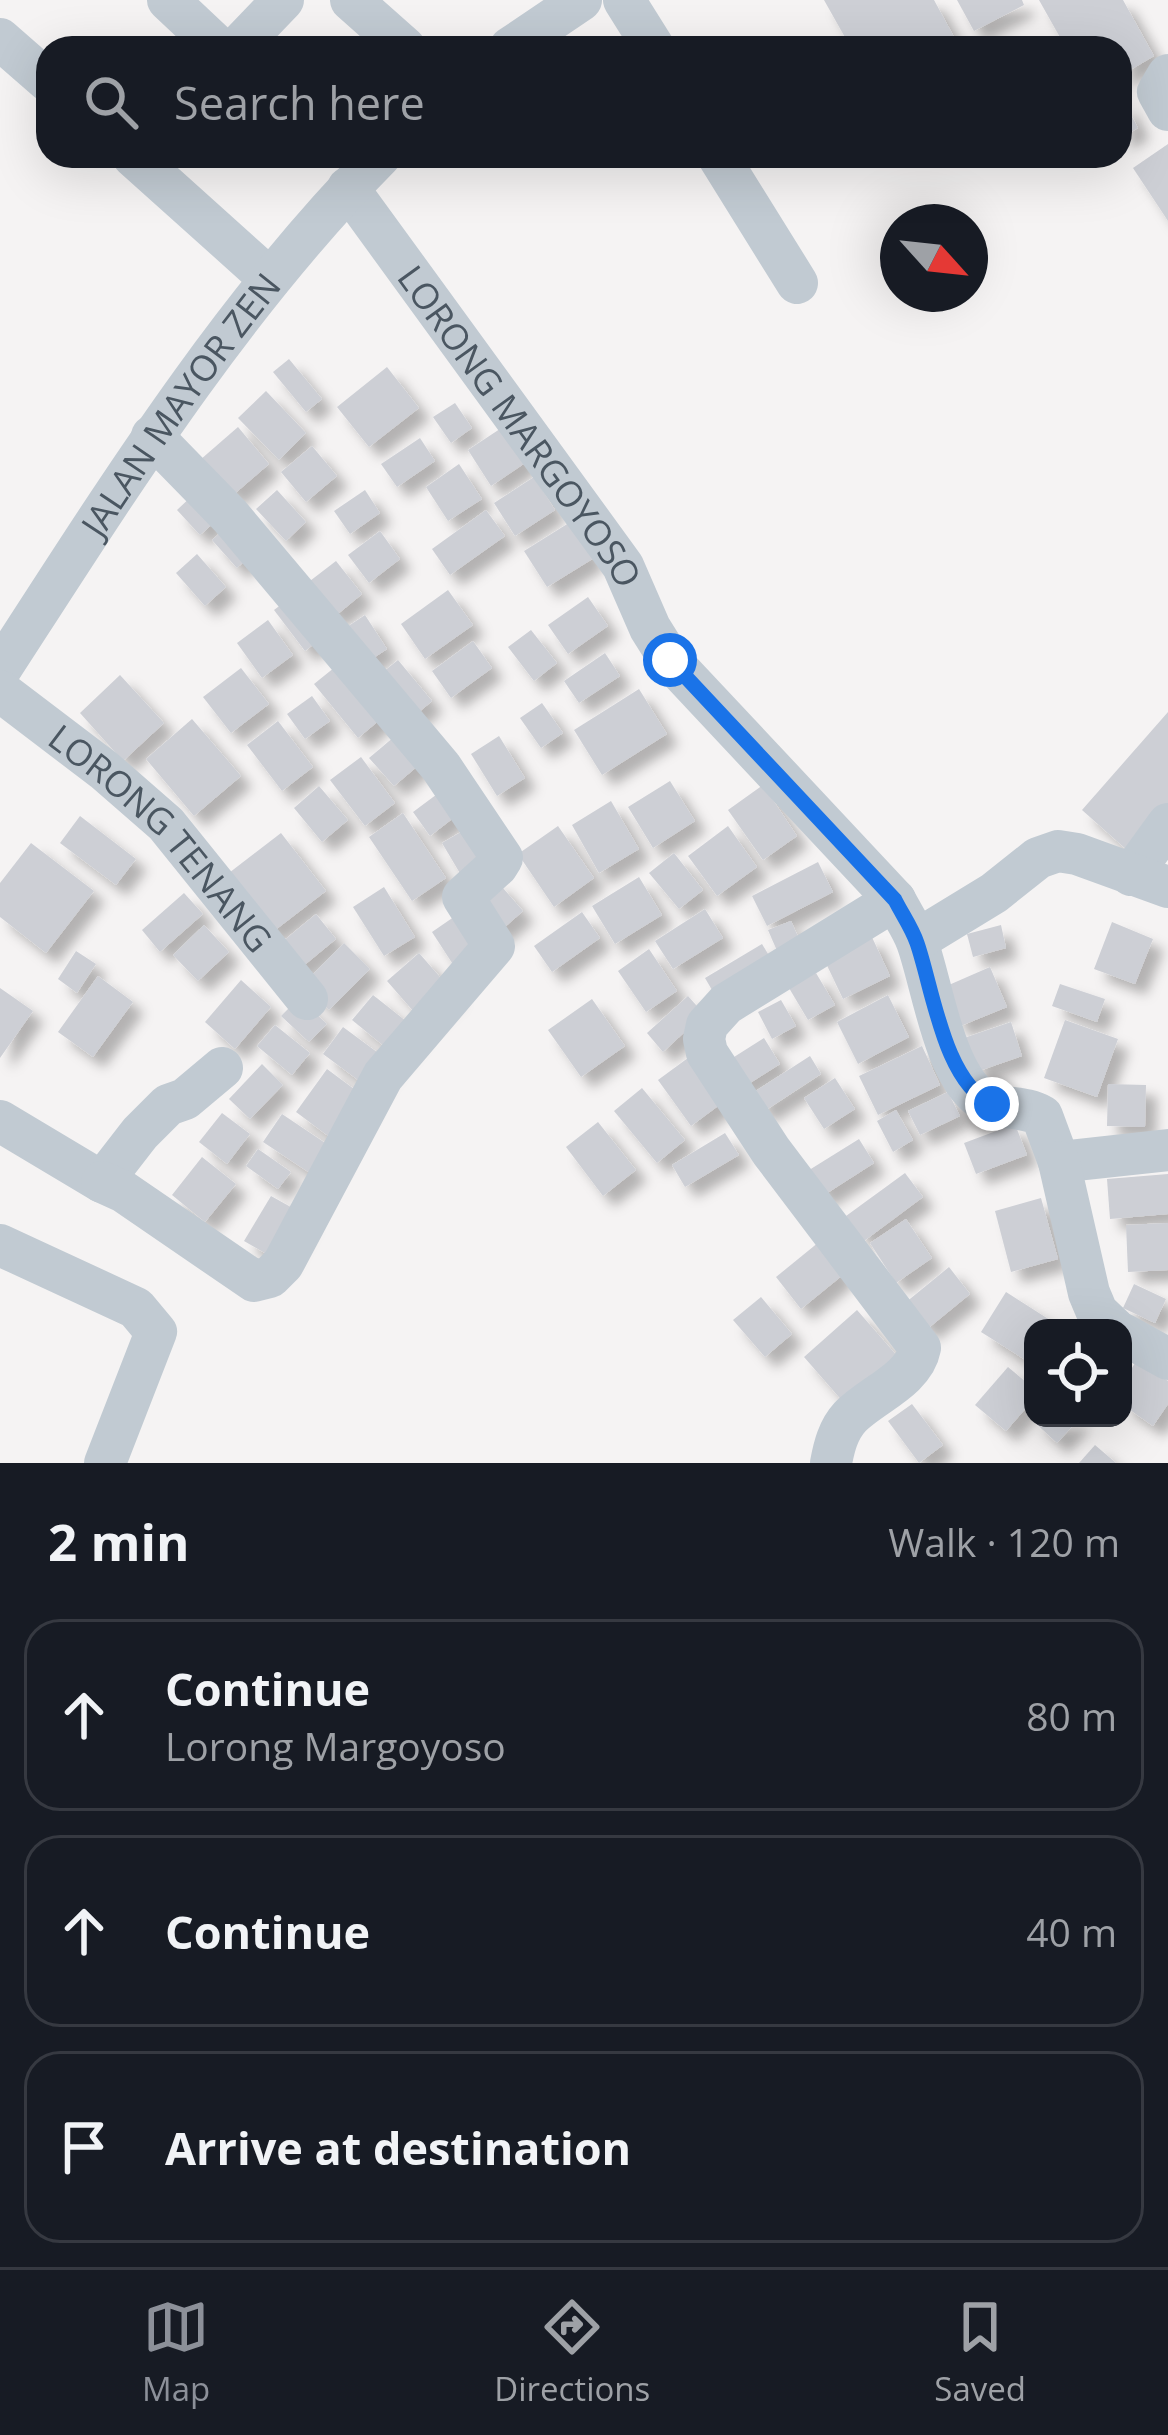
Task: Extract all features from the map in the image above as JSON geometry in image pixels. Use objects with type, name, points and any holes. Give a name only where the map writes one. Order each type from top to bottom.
[{"type":"street","points":[[168,0],[206,36]]},
{"type":"street","points":[[351,0],[391,36]]},
{"type":"street","points":[[529,36],[581,0]]},
{"type":"street","points":[[624,0],[646,36]]},
{"type":"street","points":[[246,36],[270,4]]},
{"type":"street","points":[[0,40],[36,71]]},
{"type":"street","points":[[1168,75],[1158,92],[1168,110]]},
{"type":"street","points":[[147,168],[270,279]]},
{"type":"street","name":"JALAN MAYOR ZEN","points":[[0,670],[152,436],[270,279],[368,168]]},
{"type":"street","points":[[725,168],[796,283]]},
{"type":"street","name":"LORONG MARGOYOSO","points":[[348,188],[623,566],[670,660],[895,900],[916,940],[942,1033],[965,1082],[984,1101],[1042,1116],[1059,1162]]},
{"type":"street","points":[[0,1121],[124,1192],[254,1281],[270,1277],[283,1264],[383,1076],[494,946],[463,897],[502,858],[441,767],[230,516],[152,436]]},
{"type":"street","name":"LORONG TENANG","points":[[0,691],[166,824],[308,1000]]},
{"type":"street","points":[[916,940],[994,893],[1038,858],[1058,851],[1149,881],[1168,824]]},
{"type":"street","points":[[831,1463],[837,1438],[849,1418],[910,1368],[920,1348],[771,1151],[707,1053],[705,1033],[712,1016],[726,1004],[895,900]]},
{"type":"street","points":[[102,1182],[168,1105],[185,1099],[222,1068]]},
{"type":"street","points":[[1104,1319],[1089,1293],[1059,1162],[1168,1150]]},
{"type":"street","points":[[0,1245],[136,1308],[156,1332],[105,1463]]},
{"type":"street","points":[[1132,1339],[1168,1359]]},
{"type":"building","points":[[824,0],[934,0],[954,36],[844,36]]},
{"type":"building","points":[[957,0],[1022,0],[1024,5],[974,31]]},
{"type":"building","points":[[1039,0],[1123,0],[1154,56],[1132,69],[1132,36],[1059,36]]},
{"type":"building","points":[[1168,144],[1168,221],[1133,168]]},
{"type":"building","points":[[289,359],[322,399],[306,412],[273,372]]},
{"type":"building","points":[[387,367],[419,408],[369,447],[337,407]]},
{"type":"building","points":[[266,391],[306,433],[279,460],[238,418]]},
{"type":"building","points":[[455,403],[472,428],[451,443],[433,417]]},
{"type":"building","points":[[506,425],[528,461],[491,486],[468,450]]},
{"type":"building","points":[[238,427],[269,464],[232,496],[200,460]]},
{"type":"building","points":[[420,438],[435,461],[397,487],[381,464]]},
{"type":"building","points":[[312,446],[337,476],[306,502],[281,472]]},
{"type":"building","points":[[459,464],[482,499],[448,521],[426,487]]},
{"type":"building","points":[[534,477],[555,510],[515,536],[494,503]]},
{"type":"building","points":[[277,490],[306,522],[286,541],[256,509]]},
{"type":"building","points":[[365,490],[380,513],[350,534],[334,511]]},
{"type":"building","points":[[194,494],[217,520],[200,535],[177,510]]},
{"type":"building","points":[[486,510],[505,536],[450,575],[432,549]]},
{"type":"building","points":[[572,521],[594,558],[547,587],[524,551]]},
{"type":"building","points":[[228,526],[252,554],[237,568],[212,540]]},
{"type":"building","points":[[380,531],[400,559],[369,583],[348,555]]},
{"type":"building","points":[[197,554],[226,587],[205,606],[176,573]]},
{"type":"building","points":[[336,561],[362,594],[333,618],[306,584]]},
{"type":"building","points":[[448,590],[473,625],[425,659],[401,624]]},
{"type":"building","points":[[291,597],[323,637],[305,651],[274,610]]},
{"type":"building","points":[[588,597],[608,626],[568,654],[548,625]]},
{"type":"building","points":[[365,615],[387,649],[360,667],[338,633]]},
{"type":"building","points":[[268,620],[293,655],[262,678],[237,643]]},
{"type":"building","points":[[531,630],[557,663],[534,681],[508,647]]},
{"type":"building","points":[[473,641],[492,668],[451,698],[432,671]]},
{"type":"building","points":[[605,653],[620,676],[579,703],[564,681]]},
{"type":"building","points":[[345,659],[388,713],[358,738],[314,684]]},
{"type":"building","points":[[398,660],[432,701],[412,718],[378,676]]},
{"type":"building","points":[[241,668],[269,704],[231,733],[203,697]]},
{"type":"building","points":[[120,675],[164,723],[123,761],[80,713]]},
{"type":"building","points":[[639,689],[667,734],[602,775],[574,730]]},
{"type":"building","points":[[312,696],[330,721],[305,739],[287,714]]},
{"type":"building","points":[[542,703],[563,733],[541,748],[520,718]]},
{"type":"building","points":[[1168,712],[1168,803],[1127,850],[1082,810]]},
{"type":"building","points":[[192,719],[241,776],[194,816],[146,759]]},
{"type":"building","points":[[278,721],[313,767],[282,791],[247,745]]},
{"type":"building","points":[[401,731],[426,759],[394,786],[369,758]]},
{"type":"building","points":[[499,736],[525,778],[497,796],[471,754]]},
{"type":"building","points":[[361,757],[395,803],[365,826],[330,780]]},
{"type":"building","points":[[670,781],[695,821],[653,848],[628,807]]},
{"type":"building","points":[[763,785],[797,836],[763,860],[728,810]]},
{"type":"building","points":[[319,786],[348,820],[322,842],[294,808]]},
{"type":"building","points":[[448,786],[465,809],[430,836],[413,812]]},
{"type":"building","points":[[611,801],[639,849],[599,873],[572,825]]},
{"type":"building","points":[[403,813],[446,878],[412,901],[369,837]]},
{"type":"building","points":[[80,816],[136,859],[116,885],[60,843]]},
{"type":"building","points":[[473,825],[492,857],[461,875],[442,843]]},
{"type":"building","points":[[558,826],[594,878],[554,907],[518,854]]},
{"type":"building","points":[[728,826],[757,867],[717,896],[688,856]]},
{"type":"building","points":[[281,833],[326,891],[270,934],[225,876]]},
{"type":"building","points":[[31,843],[94,891],[46,953],[0,917],[0,883]]},
{"type":"building","points":[[674,853],[703,890],[679,909],[649,873]]},
{"type":"building","points":[[818,862],[833,892],[767,926],[752,896]]},
{"type":"building","points":[[639,877],[662,915],[615,944],[592,906]]},
{"type":"building","points":[[496,880],[523,911],[498,933],[471,902]]},
{"type":"building","points":[[384,887],[415,937],[384,956],[353,907]]},
{"type":"building","points":[[184,893],[203,914],[160,952],[142,930]]},
{"type":"building","points":[[705,909],[723,938],[673,969],[655,941]]},
{"type":"building","points":[[461,912],[484,946],[454,966],[432,932]]},
{"type":"building","points":[[582,912],[600,938],[552,972],[534,946]]},
{"type":"building","points":[[316,914],[336,939],[296,972],[276,947]]},
{"type":"building","points":[[791,921],[804,950],[781,960],[768,930]]},
{"type":"building","points":[[1112,922],[1153,939],[1135,984],[1094,969]]},
{"type":"building","points":[[204,925],[229,952],[198,981],[173,955]]},
{"type":"building","points":[[1001,925],[1006,948],[973,957],[967,934]]},
{"type":"building","points":[[871,935],[890,976],[843,999],[823,957]]},
{"type":"building","points":[[344,943],[370,969],[329,1010],[303,984]]},
{"type":"building","points":[[762,944],[776,967],[719,1002],[705,978]]},
{"type":"building","points":[[649,949],[677,991],[646,1012],[618,971]]},
{"type":"building","points":[[76,951],[96,964],[77,993],[58,979]]},
{"type":"building","points":[[419,953],[453,992],[421,1020],[387,981]]},
{"type":"building","points":[[990,967],[1007,1007],[958,1027],[942,988]]},
{"type":"building","points":[[816,973],[835,1005],[808,1020],[789,988]]},
{"type":"building","points":[[98,976],[133,1002],[93,1057],[58,1032]]},
{"type":"building","points":[[241,980],[271,1007],[235,1049],[205,1022]]},
{"type":"building","points":[[1060,984],[1105,999],[1097,1022],[1052,1006]]},
{"type":"building","points":[[0,988],[33,1011],[0,1058]]},
{"type":"building","points":[[373,995],[416,1029],[395,1055],[352,1020]]},
{"type":"building","points":[[888,995],[909,1037],[858,1064],[837,1022]]},
{"type":"building","points":[[688,996],[704,1014],[663,1052],[647,1033]]},
{"type":"building","points":[[299,998],[327,1024],[309,1042],[281,1016]]},
{"type":"building","points":[[592,999],[625,1046],[581,1077],[548,1030]]},
{"type":"building","points":[[781,1000],[796,1026],[772,1039],[758,1012]]},
{"type":"building","points":[[1065,1020],[1118,1039],[1097,1097],[1044,1078]]},
{"type":"building","points":[[1011,1022],[1022,1056],[976,1072],[964,1038]]},
{"type":"building","points":[[275,1025],[310,1053],[292,1075],[257,1046]]},
{"type":"building","points":[[343,1027],[389,1061],[369,1088],[323,1054]]},
{"type":"building","points":[[764,1038],[780,1064],[739,1090],[723,1064]]},
{"type":"building","points":[[922,1046],[940,1085],[878,1115],[859,1076]]},
{"type":"building","points":[[692,1055],[726,1100],[691,1126],[658,1080]]},
{"type":"building","points":[[810,1056],[821,1074],[763,1112],[751,1094]]},
{"type":"building","points":[[262,1064],[283,1085],[250,1119],[229,1099]]},
{"type":"building","points":[[327,1069],[366,1098],[335,1141],[296,1112]]},
{"type":"building","points":[[835,1078],[855,1109],[824,1129],[804,1098]]},
{"type":"building","points":[[1108,1084],[1146,1085],[1145,1127],[1107,1126]]},
{"type":"building","points":[[642,1088],[685,1140],[657,1163],[614,1111]]},
{"type":"building","points":[[948,1092],[960,1116],[920,1135],[908,1111]]},
{"type":"building","points":[[896,1110],[913,1140],[893,1152],[877,1121]]},
{"type":"building","points":[[222,1113],[250,1134],[227,1164],[199,1142]]},
{"type":"building","points":[[282,1114],[337,1151],[319,1179],[263,1142]]},
{"type":"building","points":[[598,1122],[636,1170],[603,1196],[566,1147]]},
{"type":"building","points":[[1015,1124],[1027,1155],[976,1174],[964,1143]]},
{"type":"building","points":[[725,1133],[739,1155],[685,1187],[672,1165]]},
{"type":"building","points":[[859,1139],[874,1163],[821,1197],[806,1172]]},
{"type":"building","points":[[258,1149],[291,1172],[278,1189],[246,1166]]},
{"type":"building","points":[[202,1157],[236,1184],[205,1222],[172,1195]]},
{"type":"building","points":[[905,1173],[923,1197],[864,1241],[846,1216]]},
{"type":"building","points":[[1168,1174],[1168,1214],[1110,1219],[1107,1179]]},
{"type":"building","points":[[271,1196],[305,1215],[279,1261],[244,1241]]},
{"type":"building","points":[[1041,1198],[1058,1259],[1011,1272],[995,1211]]},
{"type":"building","points":[[906,1219],[932,1258],[896,1283],[870,1243]]},
{"type":"building","points":[[1168,1223],[1168,1270],[1128,1272],[1126,1225]]},
{"type":"building","points":[[819,1242],[844,1274],[801,1309],[776,1277]]},
{"type":"building","points":[[949,1267],[970,1294],[926,1330],[905,1303]]},
{"type":"building","points":[[1134,1284],[1166,1299],[1155,1323],[1123,1308]]},
{"type":"building","points":[[1006,1292],[1048,1319],[1024,1319],[1024,1359],[981,1332]]},
{"type":"building","points":[[761,1297],[792,1334],[765,1357],[733,1320]]},
{"type":"building","points":[[857,1310],[898,1357],[845,1404],[804,1357]]},
{"type":"building","points":[[1137,1360],[1168,1381],[1168,1404],[1153,1426],[1132,1411],[1132,1368]]},
{"type":"building","points":[[1008,1367],[1024,1380],[1024,1410],[1006,1431],[975,1405]]},
{"type":"building","points":[[912,1404],[943,1445],[919,1463],[888,1421]]},
{"type":"building","points":[[1040,1427],[1072,1427],[1057,1443]]},
{"type":"building","points":[[1095,1445],[1116,1463],[1079,1463]]},
{"type":"route","points":[[670,660],[895,900],[916,940],[942,1033],[965,1082],[992,1104]]}]
